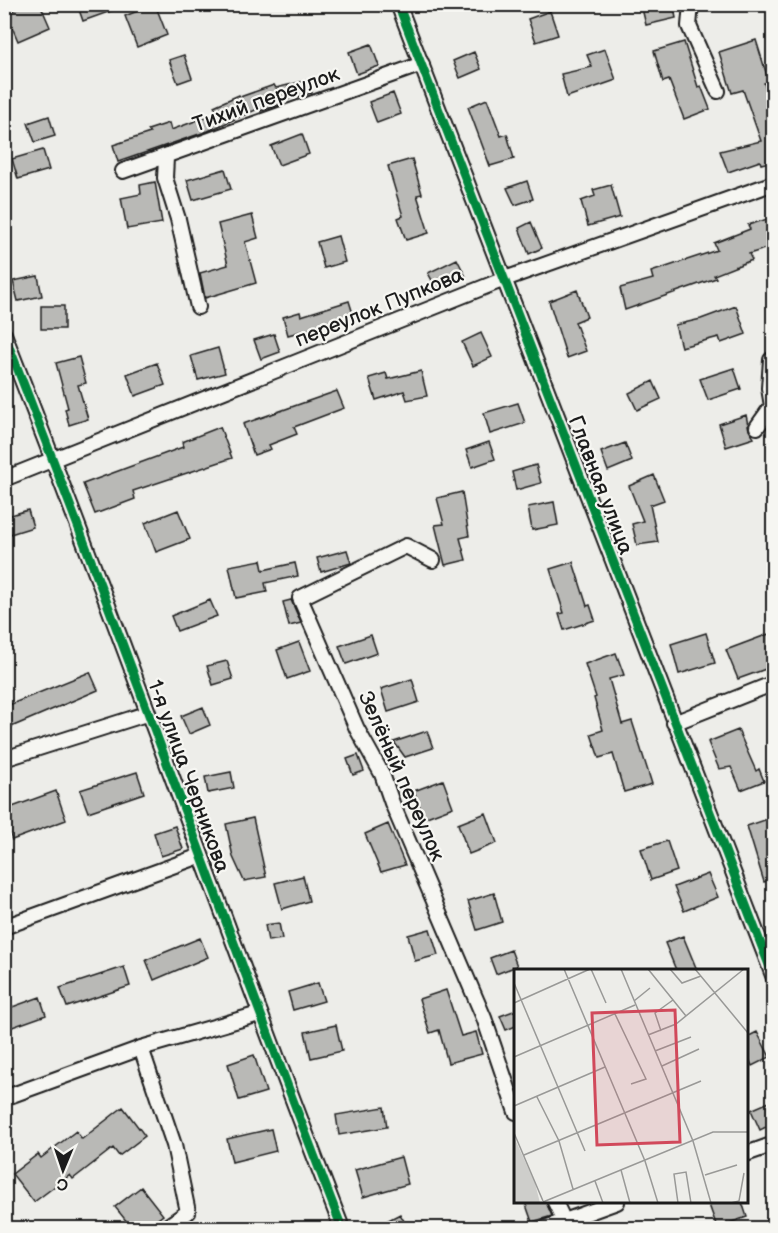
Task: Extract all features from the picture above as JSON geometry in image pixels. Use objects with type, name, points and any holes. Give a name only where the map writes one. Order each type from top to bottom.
[{"type":"street","name":"Главная улица","points":[[398,4],[502,280],[774,978]]},
{"type":"street","points":[[691,4],[688,26],[718,91]]},
{"type":"street","name":"Тихий переулок","points":[[123,171],[166,158],[422,64]]},
{"type":"street","points":[[166,158],[165,178],[178,219],[198,307]]},
{"type":"street","name":"переулок Пупкова","points":[[4,479],[502,280],[774,183]]},
{"type":"street","name":"1-я улица Черникова","points":[[4,334],[54,460],[146,714],[342,1228]]},
{"type":"street","points":[[757,427],[772,406],[769,388],[771,360],[774,358]]},
{"type":"street","name":"Зелёный переулок","points":[[433,560],[406,546],[300,598],[357,729],[382,774],[392,803],[483,1018],[514,1106]]},
{"type":"street","points":[[674,723],[774,683]]},
{"type":"street","points":[[4,759],[146,714]]},
{"type":"street","points":[[4,927],[200,856]]},
{"type":"street","points":[[4,1098],[141,1048],[259,1014]]},
{"type":"street","points":[[141,1048],[174,1145],[188,1212],[165,1228]]},
{"type":"street","points":[[748,1154],[774,1144]]},
{"type":"street","points":[[555,1203],[564,1221]]},
{"type":"street","points":[[545,1228],[614,1203]]},
{"type":"building","points":[[27,4],[40,4],[50,27],[18,41],[6,13]]},
{"type":"building","points":[[77,4],[125,4],[125,6],[83,21]]},
{"type":"building","points":[[155,4],[167,35],[137,47],[125,16]]},
{"type":"building","points":[[641,4],[673,4],[676,18],[646,25]]},
{"type":"building","points":[[550,11],[558,35],[536,42],[528,19]]},
{"type":"building","points":[[756,40],[769,82],[764,83],[774,111],[774,171],[769,162],[761,164],[760,161],[728,172],[720,151],[761,141],[743,90],[732,93],[719,52]]},
{"type":"building","points":[[684,42],[698,87],[701,86],[710,109],[684,119],[669,80],[663,82],[654,51]]},
{"type":"building","points":[[371,44],[379,66],[357,74],[349,52]]},
{"type":"building","points":[[605,49],[616,80],[567,97],[561,74],[592,67],[587,55]]},
{"type":"building","points":[[474,52],[481,69],[460,78],[453,61]]},
{"type":"building","points":[[184,55],[192,78],[178,83],[169,60]]},
{"type":"building","points":[[309,80],[312,93],[280,101],[282,104],[261,111],[260,108],[208,131],[118,162],[113,145],[150,133],[148,130],[169,123],[171,130],[217,113],[214,106],[239,95],[240,97],[274,85],[276,88]]},
{"type":"building","points":[[393,93],[401,114],[377,123],[369,102]]},
{"type":"building","points":[[487,99],[501,136],[507,134],[514,159],[490,166],[468,107]]},
{"type":"building","points":[[49,116],[55,136],[35,142],[28,123]]},
{"type":"building","points":[[302,134],[309,154],[279,165],[271,146]]},
{"type":"building","points":[[43,150],[49,170],[18,179],[12,159]]},
{"type":"building","points":[[412,159],[422,194],[417,195],[429,233],[406,240],[398,218],[403,216],[388,166]]},
{"type":"building","points":[[225,169],[231,189],[193,200],[187,180]]},
{"type":"building","points":[[527,181],[533,199],[515,205],[507,188]]},
{"type":"building","points":[[155,182],[162,223],[127,229],[121,198],[141,194],[140,185]]},
{"type":"building","points":[[611,185],[620,217],[588,226],[581,201],[595,196],[593,190]]},
{"type":"building","points":[[252,215],[258,238],[245,242],[256,283],[205,298],[200,273],[228,265],[218,224]]},
{"type":"building","points":[[774,217],[774,246],[749,254],[752,260],[714,275],[716,278],[625,310],[620,288],[653,279],[651,272],[717,250],[714,243],[750,229],[748,225]]},
{"type":"building","points":[[531,222],[542,248],[529,254],[519,228]]},
{"type":"building","points":[[338,236],[345,262],[324,268],[317,242]]},
{"type":"building","points":[[457,259],[466,277],[438,291],[428,273]]},
{"type":"building","points":[[38,276],[42,296],[18,301],[13,281]]},
{"type":"building","points":[[577,290],[587,317],[575,322],[586,351],[567,358],[549,301]]},
{"type":"building","points":[[349,301],[354,317],[288,335],[283,317],[300,312],[301,316]]},
{"type":"building","points":[[41,306],[64,306],[64,329],[41,329]]},
{"type":"building","points":[[736,306],[746,334],[721,343],[719,337],[681,347],[675,325],[701,319]]},
{"type":"building","points":[[481,333],[492,357],[473,366],[462,342]]},
{"type":"building","points":[[274,334],[280,352],[261,359],[254,340]]},
{"type":"building","points":[[218,348],[225,373],[198,380],[191,356]]},
{"type":"building","points":[[79,357],[86,383],[78,385],[88,419],[69,425],[65,409],[68,408],[56,363]]},
{"type":"building","points":[[157,363],[165,385],[135,396],[127,374]]},
{"type":"building","points":[[734,368],[741,389],[708,400],[700,379]]},
{"type":"building","points":[[421,371],[427,396],[407,400],[404,391],[376,400],[369,378],[386,373],[388,379]]},
{"type":"building","points":[[653,381],[661,399],[637,410],[629,393]]},
{"type":"building","points":[[337,391],[344,408],[294,427],[297,434],[269,445],[271,449],[254,455],[243,424]]},
{"type":"building","points":[[518,403],[525,423],[490,434],[484,413]]},
{"type":"building","points":[[746,415],[749,430],[754,438],[726,447],[719,424]]},
{"type":"building","points":[[220,427],[232,458],[133,491],[135,499],[95,514],[83,484],[183,447],[182,442]]},
{"type":"building","points":[[489,442],[495,459],[472,467],[466,450]]},
{"type":"building","points":[[625,443],[632,461],[608,471],[601,452]]},
{"type":"building","points":[[536,465],[541,483],[516,490],[512,472]]},
{"type":"building","points":[[654,475],[664,500],[650,505],[658,542],[637,545],[632,524],[643,521],[629,486]]},
{"type":"building","points":[[462,492],[469,536],[460,538],[466,560],[445,565],[435,525],[444,524],[437,498]]},
{"type":"building","points":[[554,502],[558,525],[532,530],[528,507]]},
{"type":"building","points":[[28,510],[33,527],[4,536],[4,517]]},
{"type":"building","points":[[178,510],[190,539],[156,552],[145,523]]},
{"type":"building","points":[[347,550],[351,563],[321,572],[317,558]]},
{"type":"building","points":[[261,560],[263,570],[295,563],[298,576],[265,583],[267,592],[236,598],[229,566]]},
{"type":"building","points":[[573,562],[587,606],[590,605],[595,620],[564,630],[559,614],[564,613],[550,569]]},
{"type":"building","points":[[210,600],[217,616],[177,631],[171,616]]},
{"type":"building","points":[[291,600],[301,623],[289,626],[283,602]]},
{"type":"building","points":[[774,632],[774,666],[738,679],[726,650]]},
{"type":"building","points":[[706,633],[715,663],[679,674],[671,644]]},
{"type":"building","points":[[371,635],[377,653],[346,664],[339,646]]},
{"type":"building","points":[[299,642],[310,671],[287,679],[277,650]]},
{"type":"building","points":[[616,653],[624,675],[609,679],[622,724],[632,721],[652,784],[624,792],[613,754],[599,758],[591,734],[603,730],[594,698],[596,697],[585,664]]},
{"type":"building","points":[[227,661],[233,679],[213,685],[207,666]]},
{"type":"building","points":[[90,672],[98,690],[4,730],[4,707]]},
{"type":"building","points":[[412,679],[419,702],[388,712],[381,689]]},
{"type":"building","points":[[203,707],[210,725],[189,734],[181,716]]},
{"type":"building","points":[[738,730],[756,771],[759,769],[764,781],[741,790],[731,767],[719,769],[708,742]]},
{"type":"building","points":[[427,731],[433,748],[405,757],[394,742]]},
{"type":"building","points":[[358,755],[364,771],[353,775],[347,759]]},
{"type":"building","points":[[137,772],[144,793],[88,812],[80,790]]},
{"type":"building","points":[[231,772],[234,788],[208,793],[205,777]]},
{"type":"building","points":[[443,780],[453,807],[424,818],[414,791]]},
{"type":"building","points":[[56,791],[66,820],[12,840],[4,819],[4,810]]},
{"type":"building","points":[[486,813],[497,843],[469,854],[458,824]]},
{"type":"building","points":[[774,817],[774,879],[764,882],[747,826]]},
{"type":"building","points":[[253,818],[266,877],[244,881],[233,857],[226,824]]},
{"type":"building","points":[[388,824],[405,865],[381,872],[365,834]]},
{"type":"building","points":[[175,826],[183,849],[161,856],[154,833]]},
{"type":"building","points":[[667,841],[677,871],[651,880],[641,849]]},
{"type":"building","points":[[708,874],[718,897],[684,911],[674,887]]},
{"type":"building","points":[[303,876],[309,901],[282,909],[275,883]]},
{"type":"building","points":[[494,893],[502,922],[477,930],[468,901]]},
{"type":"building","points":[[279,923],[282,939],[268,941],[265,925]]},
{"type":"building","points":[[430,929],[438,955],[415,961],[408,935]]},
{"type":"building","points":[[683,936],[697,969],[676,969],[665,943]]},
{"type":"building","points":[[200,938],[208,957],[154,980],[146,960]]},
{"type":"building","points":[[511,950],[517,966],[496,974],[490,958]]},
{"type":"building","points":[[124,967],[130,986],[67,1007],[60,988]]},
{"type":"building","points":[[318,983],[324,1001],[293,1010],[288,992]]},
{"type":"building","points":[[446,990],[461,1036],[476,1032],[482,1054],[448,1063],[439,1030],[430,1033],[419,999]]},
{"type":"building","points":[[40,997],[46,1015],[4,1030],[4,1010]]},
{"type":"building","points":[[514,1011],[514,1027],[506,1030],[500,1016]]},
{"type":"building","points":[[336,1025],[342,1051],[311,1058],[305,1032]]},
{"type":"building","points":[[757,1032],[770,1057],[752,1066],[748,1056],[748,1036]]},
{"type":"building","points":[[254,1055],[266,1092],[239,1100],[228,1064]]},
{"type":"building","points":[[774,1100],[774,1123],[760,1130],[751,1110]]},
{"type":"building","points":[[123,1107],[145,1136],[119,1156],[113,1148],[73,1179],[70,1175],[34,1202],[12,1174],[38,1154],[41,1158],[76,1131],[82,1139]]},
{"type":"building","points":[[384,1107],[387,1127],[339,1135],[336,1115]]},
{"type":"building","points":[[271,1129],[276,1151],[232,1162],[227,1139]]},
{"type":"building","points":[[401,1157],[408,1184],[363,1197],[355,1170]]},
{"type":"building","points":[[141,1187],[163,1215],[146,1228],[132,1228],[115,1207]]},
{"type":"building","points":[[525,1203],[546,1203],[552,1216],[532,1222]]},
{"type":"building","points":[[708,1203],[742,1203],[747,1217],[717,1227]]},
{"type":"building","points":[[400,1214],[408,1228],[373,1228]]},
{"type":"cycle path","points":[[398,4],[774,978]]},
{"type":"cycle path","points":[[4,334],[342,1228]]}]
